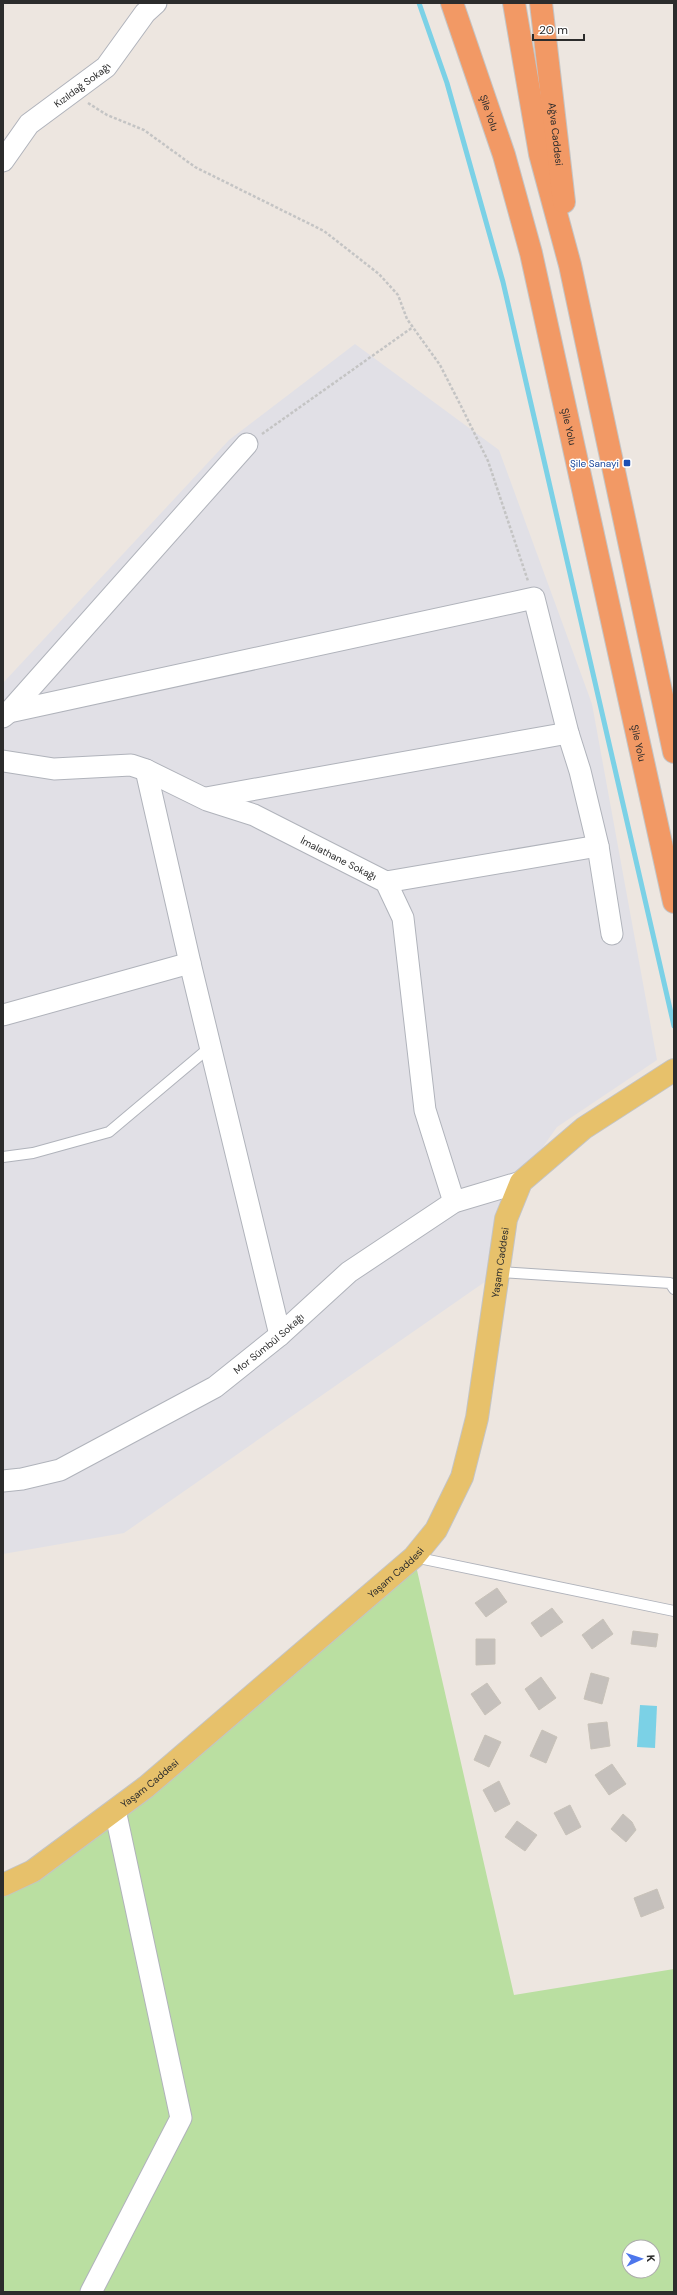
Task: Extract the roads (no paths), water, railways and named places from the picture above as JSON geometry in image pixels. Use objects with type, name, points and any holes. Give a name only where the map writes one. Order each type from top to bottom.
[{"type":"highway","name":"Şile Yolu","points":[[452,3],[504,155],[531,253],[674,902]]},
{"type":"highway","points":[[514,3],[540,154],[570,265],[674,752]]},
{"type":"highway","name":"Ağva Caddesi","points":[[541,3],[570,265]]},
{"type":"main road","name":"Yaşam Caddesi","points":[[3,1885],[33,1871],[146,1787],[414,1557],[436,1530],[462,1477],[477,1418],[506,1219],[521,1182],[584,1128],[674,1070]]},
{"type":"street","name":"Kızıldağ Sokağı","points":[[3,162],[29,124],[106,67],[145,13],[156,3]]},
{"type":"street","points":[[6,715],[247,444]]},
{"type":"street","points":[[6,715],[534,598],[568,733],[580,771],[598,846],[612,934]]},
{"type":"street","points":[[204,798],[568,733]]},
{"type":"street","name":"İmalathane Sokağı","points":[[3,761],[54,769],[130,765],[146,770],[204,798],[254,814],[386,882],[403,918],[425,1110],[454,1202]]},
{"type":"street","points":[[146,770],[190,963],[280,1335]]},
{"type":"street","points":[[386,882],[598,846]]},
{"type":"street","points":[[3,1015],[190,963]]},
{"type":"street","name":"Mor Sümbül Sokağı","points":[[3,1481],[22,1479],[60,1470],[215,1387],[280,1335],[349,1272],[454,1202],[521,1182]]},
{"type":"street","points":[[91,2292],[181,2118],[115,1810]]},
{"type":"lane","points":[[3,1157],[33,1153],[109,1132],[210,1047]]},
{"type":"lane","points":[[499,1272],[670,1283],[674,1289]]},
{"type":"lane","points":[[414,1557],[674,1611]]},
{"type":"water","points":[[640,1705],[657,1706],[655,1748],[637,1747]]},
{"type":"waterway","points":[[419,3],[447,83],[503,282],[674,1026]]},
{"type":"place","name":"Şile Sanayi","points":[[627,463]]}]
